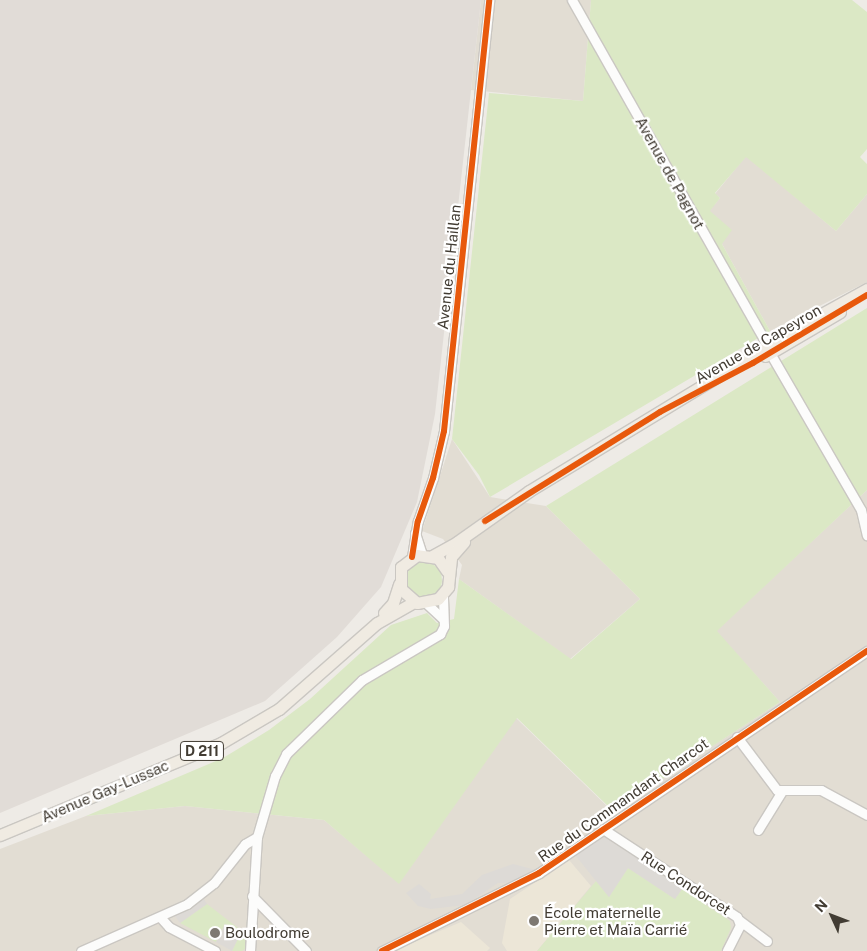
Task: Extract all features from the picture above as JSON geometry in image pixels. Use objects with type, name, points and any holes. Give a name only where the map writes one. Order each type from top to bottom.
[{"type":"main road","name":"Avenue de Capeyron","points":[[769,349],[867,289]]},
{"type":"main road","name":"Avenue de Capeyron","points":[[447,571],[451,557],[475,530],[507,504],[660,412],[867,295]]},
{"type":"main road","name":"Avenue de Capeyron","points":[[422,556],[475,530]]},
{"type":"main road","points":[[422,556],[447,571],[448,587],[442,595],[427,604],[414,602],[405,596],[399,584],[402,568],[422,556]]},
{"type":"main road","name":"Avenue Gay-Lussac","points":[[0,835],[221,743],[279,708],[377,623],[393,603],[399,584]]},
{"type":"main road","name":"Avenue Gay-Lussac","points":[[377,623],[414,602]]},
{"type":"street","name":"Avenue du Haillan","points":[[422,556],[415,533],[444,431],[489,0]]},
{"type":"street","name":"Avenue de Pagnot","points":[[572,0],[860,510],[867,535]]},
{"type":"street","points":[[250,951],[257,837],[275,776],[286,754],[362,680],[434,640],[444,626],[442,595]]},
{"type":"street","points":[[427,604],[444,619]]},
{"type":"street","name":"Rue du Commandant Charcot","points":[[382,951],[524,881],[867,651]]},
{"type":"street","points":[[737,737],[772,786],[782,791],[821,790],[864,812],[867,802]]},
{"type":"street","points":[[758,830],[782,791]]},
{"type":"street","name":"Rue Condorcet","points":[[603,829],[739,920],[740,925],[727,951]]},
{"type":"street","points":[[81,951],[161,918],[204,891],[245,844],[257,837]]},
{"type":"street","points":[[252,896],[306,951]]},
{"type":"street","points":[[161,918],[168,927],[215,951]]},
{"type":"street","points":[[739,920],[767,941]]},
{"type":"shaded area","points":[[0,0],[481,0],[435,414],[417,502],[381,587],[337,637],[265,701],[0,813]]},
{"type":"shaded area","points":[[481,0],[591,0],[583,101],[471,90]]},
{"type":"shaded area","points":[[746,156],[836,231],[867,194],[867,282],[770,331],[722,244],[709,211],[720,198],[715,194]]},
{"type":"shaded area","points":[[452,439],[490,497],[546,506],[640,599],[570,659],[459,579],[462,565],[443,539],[422,531]]},
{"type":"shaded area","points":[[867,490],[867,951],[0,951],[0,849],[86,816],[185,806],[324,820],[399,883],[516,718],[612,811],[780,702],[716,631]]},
{"type":"shaded area","points":[[603,834],[682,889],[675,899],[628,868],[609,897],[575,855]]},
{"type":"shaded area","name":"École maternelle Pierre et Maïa Carrié","points":[[569,860],[591,886],[537,951],[507,951],[502,943],[510,899]]},
{"type":"shaded area","points":[[513,864],[536,870],[512,883],[498,883],[465,905],[431,909],[418,906],[406,893],[419,884],[431,894],[430,899],[462,894],[482,875]]},
{"type":"shaded area","points":[[202,896],[207,904],[180,923],[175,916]]},
{"type":"shaded area","points":[[461,922],[490,948],[487,951],[393,951]]},
{"type":"shaded area","points":[[225,924],[241,933],[232,951],[216,942]]},
{"type":"green space","points":[[591,0],[852,0],[867,12],[867,149],[860,157],[867,164],[867,194],[836,231],[746,157],[715,193],[720,198],[710,211],[732,230],[722,244],[770,331],[490,497],[479,475],[452,439],[489,93],[583,101]]},
{"type":"green space","points":[[867,308],[867,490],[717,631],[780,702],[613,811],[517,718],[399,884],[324,820],[185,806],[86,816],[223,758],[269,730],[310,699],[391,625],[427,613],[437,623],[454,619],[459,579],[571,659],[640,599],[546,506]]},
{"type":"green space","points":[[424,562],[431,563],[437,567],[441,573],[441,587],[437,593],[431,597],[424,598],[417,597],[411,593],[407,587],[406,580],[407,573],[411,567],[417,563]]},
{"type":"green space","points":[[635,857],[730,921],[731,928],[721,951],[537,951],[596,881],[609,897],[628,868],[675,899],[682,889]]},
{"type":"green space","points":[[207,904],[246,934],[246,948],[242,951],[232,951],[240,933],[225,924],[216,942],[180,923]]},
{"type":"cycle path","points":[[412,557],[418,521],[433,478],[444,431],[489,0]]},
{"type":"cycle path","points":[[485,521],[660,412],[753,363],[867,295]]},
{"type":"cycle path","points":[[382,951],[539,873],[867,651]]},
{"type":"place","name":"École maternelle Pierre et Maïa Carrié","points":[[534,921]]},
{"type":"place","name":"Boulodrome","points":[[215,933]]}]
